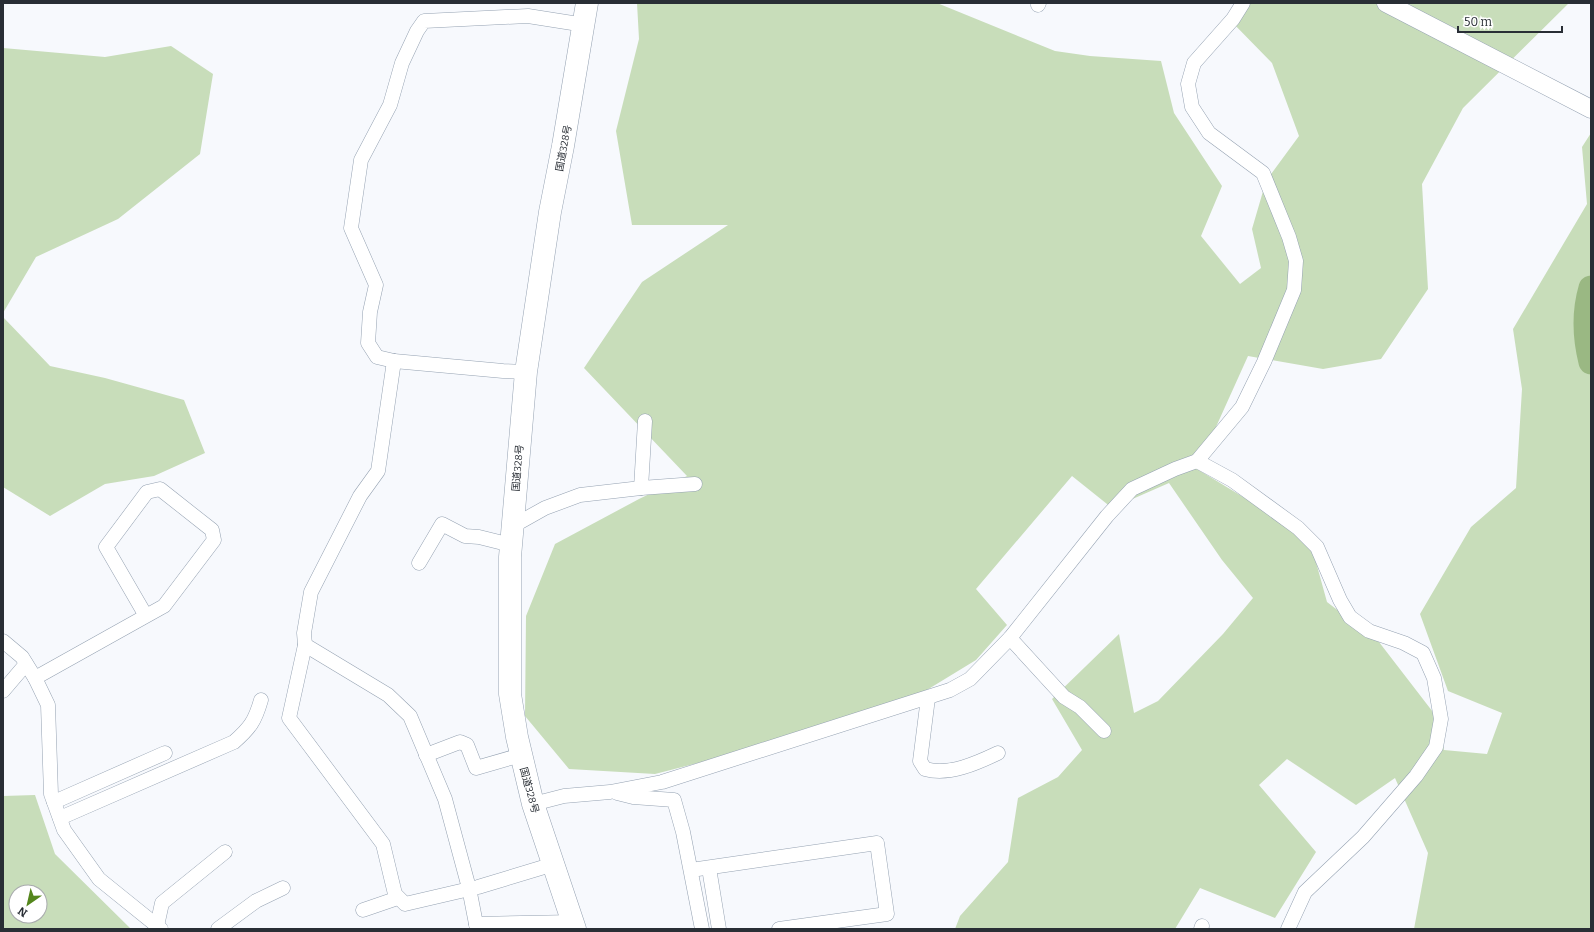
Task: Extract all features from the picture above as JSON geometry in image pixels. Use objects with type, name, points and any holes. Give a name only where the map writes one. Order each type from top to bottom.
[{"type":"highway","name":"国道328号","points":[[574,926],[533,804],[521,755],[510,694],[512,535],[526,372],[550,212],[585,25],[587,3]]},
{"type":"street","points":[[533,804],[564,796],[610,792],[662,782],[705,770],[950,690],[970,679],[1010,638],[1107,516],[1132,489],[1174,468],[1197,461],[1242,407],[1264,362],[1294,290],[1296,261],[1289,237],[1262,174],[1209,133],[1192,107],[1188,84],[1194,63],[1232,19],[1243,3]]},
{"type":"street","points":[[1386,3],[1591,109]]},
{"type":"street","points":[[526,372],[503,372],[394,361],[377,357],[368,343],[370,312],[376,286],[351,228],[361,160],[390,105],[402,63],[417,31],[424,21],[457,18],[528,16],[585,25]]},
{"type":"street","points":[[394,361],[378,471],[360,496],[312,592],[304,633],[305,645],[289,718],[383,844],[394,894],[405,904],[478,887],[554,864]]},
{"type":"street","points":[[641,488],[645,421]]},
{"type":"street","points":[[1197,461],[1232,480],[1298,528],[1317,547],[1340,600],[1350,617],[1369,631],[1404,643],[1422,653],[1434,678],[1441,719],[1436,747],[1416,776],[1363,837],[1305,892],[1288,929]]},
{"type":"street","points":[[419,563],[442,524],[465,536],[479,537],[512,535],[545,508],[580,495],[695,484]]},
{"type":"street","points":[[35,678],[164,606],[214,540],[212,530],[160,489],[147,492],[106,547],[146,616]]},
{"type":"street","points":[[1010,638],[1064,697],[1080,708],[1104,731]]},
{"type":"street","points":[[3,640],[22,657],[35,678],[48,705],[51,794],[64,830],[99,879],[159,927]]},
{"type":"street","points":[[305,645],[388,695],[410,716],[445,799],[469,888],[477,927],[574,926]]},
{"type":"street","points":[[3,691],[26,664]]},
{"type":"street","points":[[928,698],[920,761],[925,769],[936,772],[974,764],[998,753]]},
{"type":"street","points":[[60,818],[234,742],[248,730],[256,716],[261,700]]},
{"type":"street","points":[[426,755],[460,742],[467,745],[476,768],[521,755]]},
{"type":"street","points":[[54,802],[165,752]]},
{"type":"street","points":[[610,792],[633,797],[674,800],[683,832],[702,929]]},
{"type":"street","points":[[691,870],[878,843],[887,914],[779,929]]},
{"type":"street","points":[[159,927],[162,903],[225,852]]},
{"type":"street","points":[[709,868],[719,929]]},
{"type":"street","points":[[218,929],[256,901],[283,888]]},
{"type":"street","points":[[363,910],[398,898]]},
{"type":"green space","points":[[637,3],[937,3],[1055,51],[1090,56],[1161,61],[1174,113],[1222,186],[1201,236],[1240,284],[1261,268],[1252,229],[1266,181],[1299,136],[1272,63],[1227,17],[1248,3],[1569,3],[1463,108],[1422,184],[1428,289],[1381,359],[1323,369],[1248,356],[1197,469],[1309,537],[1327,602],[1379,642],[1436,716],[1444,750],[1487,754],[1502,713],[1448,691],[1420,614],[1471,527],[1516,488],[1522,389],[1513,329],[1587,204],[1582,147],[1591,133],[1591,929],[1414,929],[1428,853],[1395,778],[1356,805],[1287,759],[1259,785],[1316,852],[1275,918],[1200,888],[1175,929],[955,929],[960,916],[1008,862],[1018,798],[1058,777],[1082,750],[1052,699],[1119,634],[1134,713],[1158,701],[1223,634],[1253,598],[1222,560],[1169,483],[1112,508],[1072,476],[976,589],[1007,625],[976,660],[899,707],[799,737],[655,774],[569,769],[525,716],[526,616],[555,544],[639,499],[687,476],[584,368],[642,282],[728,225],[632,225],[616,131],[639,39]]},
{"type":"green space","points":[[171,46],[213,74],[200,154],[118,219],[36,257],[3,313],[3,48],[105,57]]},
{"type":"green space","points":[[3,317],[50,366],[105,378],[184,400],[205,453],[154,476],[105,484],[50,516],[3,487]]},
{"type":"green space","points":[[35,795],[55,854],[131,929],[3,929],[3,796]]},
{"type":"waterway","points":[[1591,288],[1586,316],[1587,344],[1591,362]]}]
